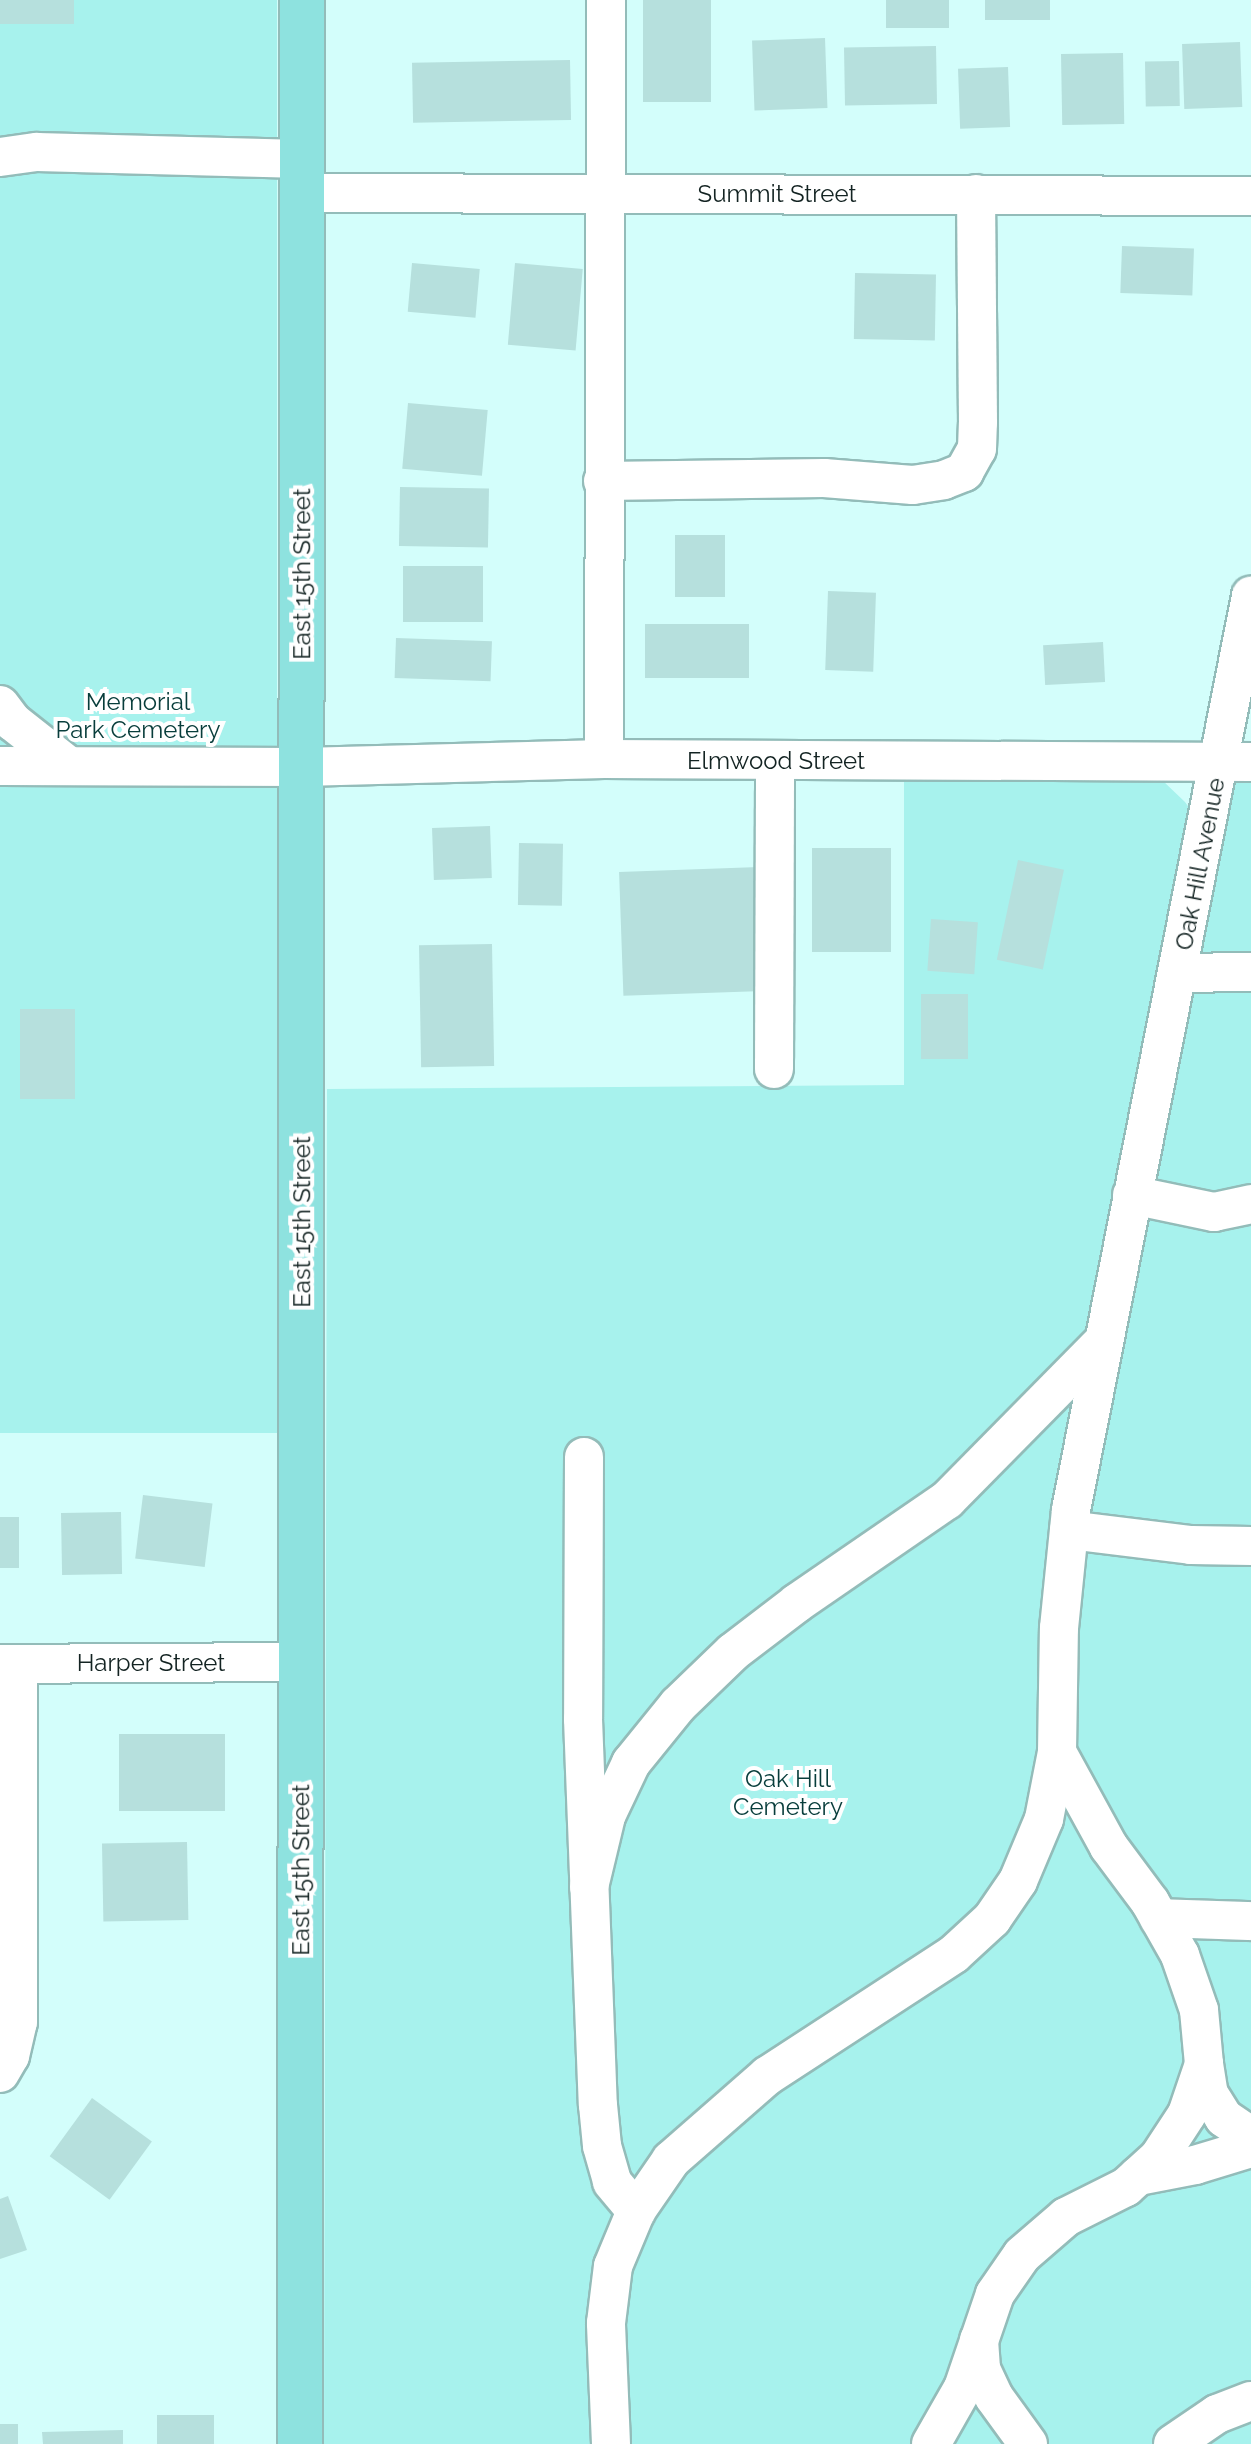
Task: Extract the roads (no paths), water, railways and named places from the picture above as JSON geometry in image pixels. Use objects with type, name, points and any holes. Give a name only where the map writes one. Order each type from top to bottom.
[{"type":"main road","name":"East 15th Street","points":[[300,2444],[302,0]]},
{"type":"street","points":[[604,759],[603,193],[606,0]]},
{"type":"street","name":"Summit Street","points":[[0,157],[37,152],[302,176],[603,193],[1251,196]]},
{"type":"street","points":[[603,481],[824,478],[913,485],[944,480],[964,472],[977,449],[976,194]]},
{"type":"street","name":"Oak Hill Avenue","points":[[611,2444],[606,2323],[613,2266],[636,2211],[671,2160],[767,2076],[954,1954],[992,1919],[1018,1881],[1044,1819],[1057,1752],[1059,1628],[1069,1530],[1102,1343],[1178,973],[1236,762],[1251,596]]},
{"type":"street","points":[[0,705],[13,722],[69,766]]},
{"type":"street","name":"Elmwood Street","points":[[7,773],[69,766],[302,767],[604,759],[1236,762]]},
{"type":"street","points":[[774,1069],[775,761]]},
{"type":"street","points":[[1178,973],[1251,972]]},
{"type":"street","points":[[1132,1195],[1214,1212],[1251,1204]]},
{"type":"street","points":[[589,1887],[606,1816],[631,1763],[678,1705],[733,1652],[797,1603],[947,1500],[1102,1343]]},
{"type":"street","points":[[584,1457],[583,1719],[602,2146],[612,2182],[636,2211]]},
{"type":"street","points":[[1069,1530],[1191,1545],[1251,1546]]},
{"type":"street","name":"Harper Street","points":[[9,1664],[301,1662]]},
{"type":"street","points":[[0,2073],[10,2056],[18,2022],[9,1664]]},
{"type":"street","points":[[1057,1752],[1109,1847],[1159,1918],[1180,1955],[1199,2010],[1209,2094],[1224,2118],[1251,2136]]},
{"type":"street","points":[[1159,1918],[1251,1921]]},
{"type":"street","points":[[931,2444],[963,2388],[995,2294],[1022,2255],[1066,2217],[1126,2187],[1159,2157],[1187,2114],[1204,2064]]},
{"type":"street","points":[[1138,2176],[1195,2165],[1251,2148]]},
{"type":"street","points":[[979,2339],[981,2369],[994,2397],[1028,2444]]},
{"type":"street","points":[[1173,2444],[1217,2414],[1251,2401]]},
{"type":"park label","name":"Memorial Park Cemetery","points":[[138,716]]},
{"type":"park label","name":"Oak Hill Cemetery","points":[[788,1793]]}]
